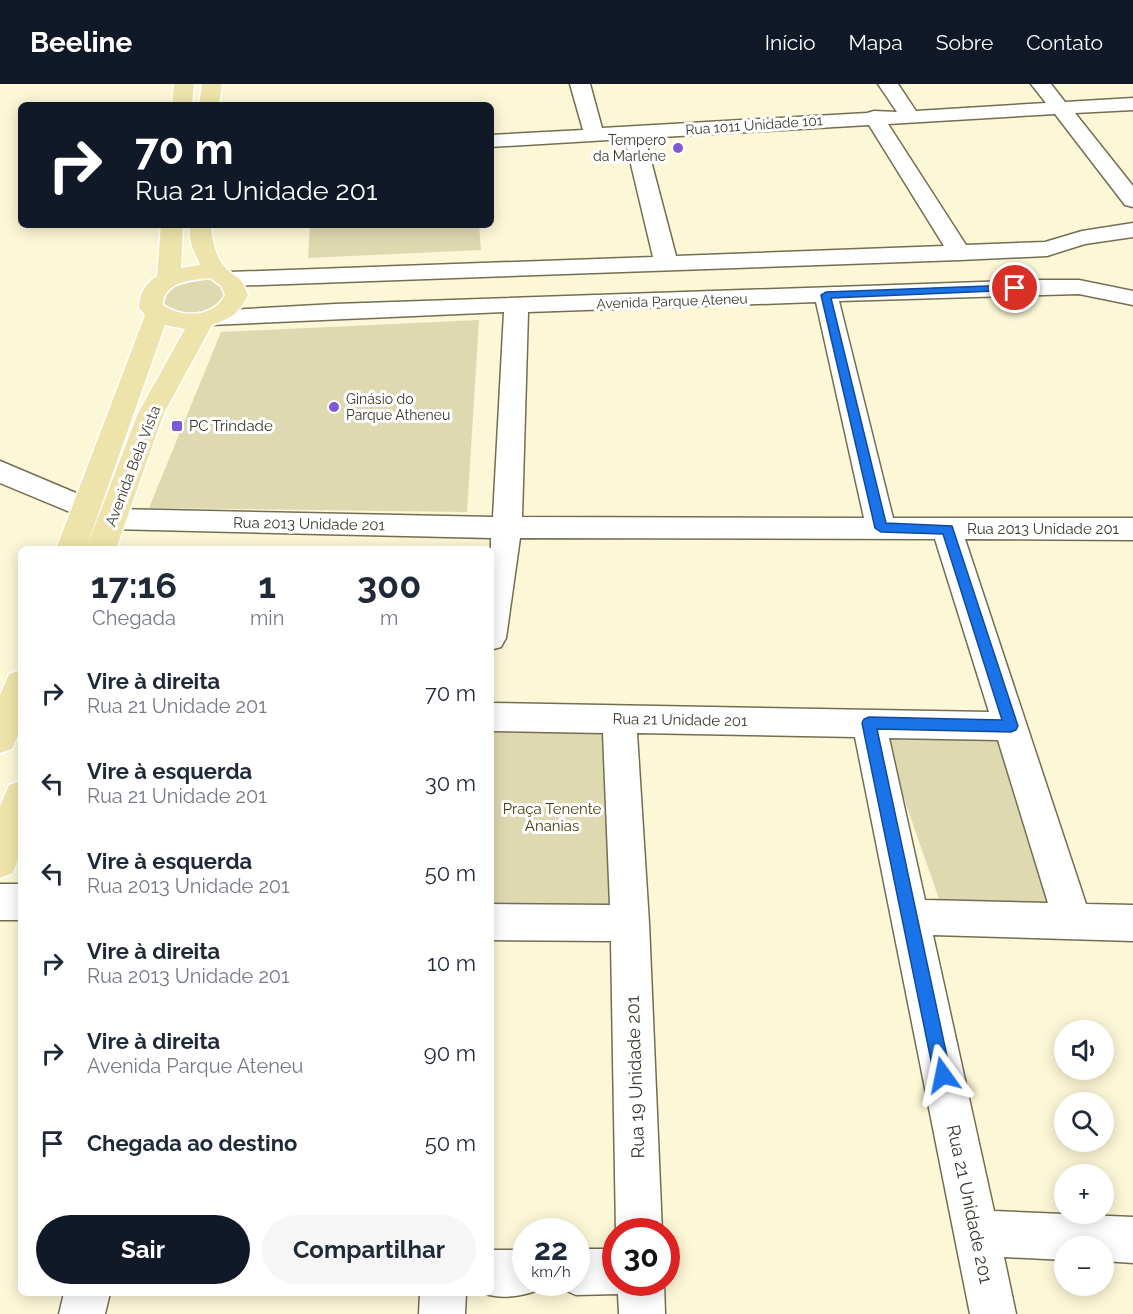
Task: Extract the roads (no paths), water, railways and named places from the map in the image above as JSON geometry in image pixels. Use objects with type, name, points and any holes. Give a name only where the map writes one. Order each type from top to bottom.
[{"type":"main road","points":[[182,102],[184,84]]},
{"type":"main road","points":[[209,102],[212,84]]},
{"type":"main road","points":[[169,279],[172,228]]},
{"type":"main road","points":[[200,228],[200,240],[206,256],[222,275],[236,285],[238,293],[235,302],[227,309],[206,319],[177,322],[157,315],[151,308],[150,301],[159,285],[169,279],[191,272],[222,275]]},
{"type":"main road","name":"Avenida Bela Vista","points":[[101,546],[99,514],[157,315]]},
{"type":"main road","name":"Avenida Bela Vista","points":[[73,546],[99,514],[152,413],[206,319]]},
{"type":"main road","points":[[0,740],[18,691]]},
{"type":"main road","points":[[0,861],[18,805]]},
{"type":"street","points":[[580,84],[594,134]]},
{"type":"street","points":[[888,84],[909,115]]},
{"type":"street","points":[[1041,84],[1133,200]]},
{"type":"street","name":"Rua 1011 Unidade 101","points":[[494,141],[874,117],[1133,104]]},
{"type":"street","points":[[874,117],[960,252]]},
{"type":"street","points":[[634,133],[666,263]]},
{"type":"street","points":[[222,275],[666,263],[1047,249],[1082,238],[1133,230]]},
{"type":"street","points":[[1047,249],[1055,267],[1064,277],[1079,286]]},
{"type":"street","name":"Avenida Parque Ateneu","points":[[206,319],[335,311],[1079,286],[1133,298]]},
{"type":"street","points":[[826,295],[881,528]]},
{"type":"street","points":[[494,612],[507,528],[516,306]]},
{"type":"street","points":[[0,471],[22,483],[99,514]]},
{"type":"street","name":"Rua 2013 Unidade 201","points":[[99,514],[261,536],[507,528],[1133,529]]},
{"type":"street","points":[[947,530],[1073,921]]},
{"type":"street","name":"Rua 21 Unidade 201","points":[[494,717],[1011,726]]},
{"type":"street","name":"Rua 19 Unidade 201","points":[[619,719],[630,923],[639,1218]]},
{"type":"street","name":"Rua 21 Unidade 201","points":[[869,723],[993,1314]]},
{"type":"street","points":[[0,902],[18,902]]},
{"type":"street","points":[[910,917],[1133,923]]},
{"type":"street","points":[[494,922],[630,923]]},
{"type":"street","points":[[976,1233],[1133,1240]]},
{"type":"street","points":[[494,1273],[512,1273]]},
{"type":"street","points":[[82,1314],[86,1296]]},
{"type":"street","points":[[442,1314],[443,1296]]},
{"type":"street","points":[[641,1296],[642,1314]]},
{"type":"place","name":"Tempero da Marlene","points":[[678,148]]},
{"type":"place","name":"Ginásio do Parque Atheneu","points":[[334,407]]},
{"type":"place","name":"PC Trindade","points":[[177,426]]},
{"type":"park label","name":"Praça Tenente Ananias","points":[[552,818]]}]
